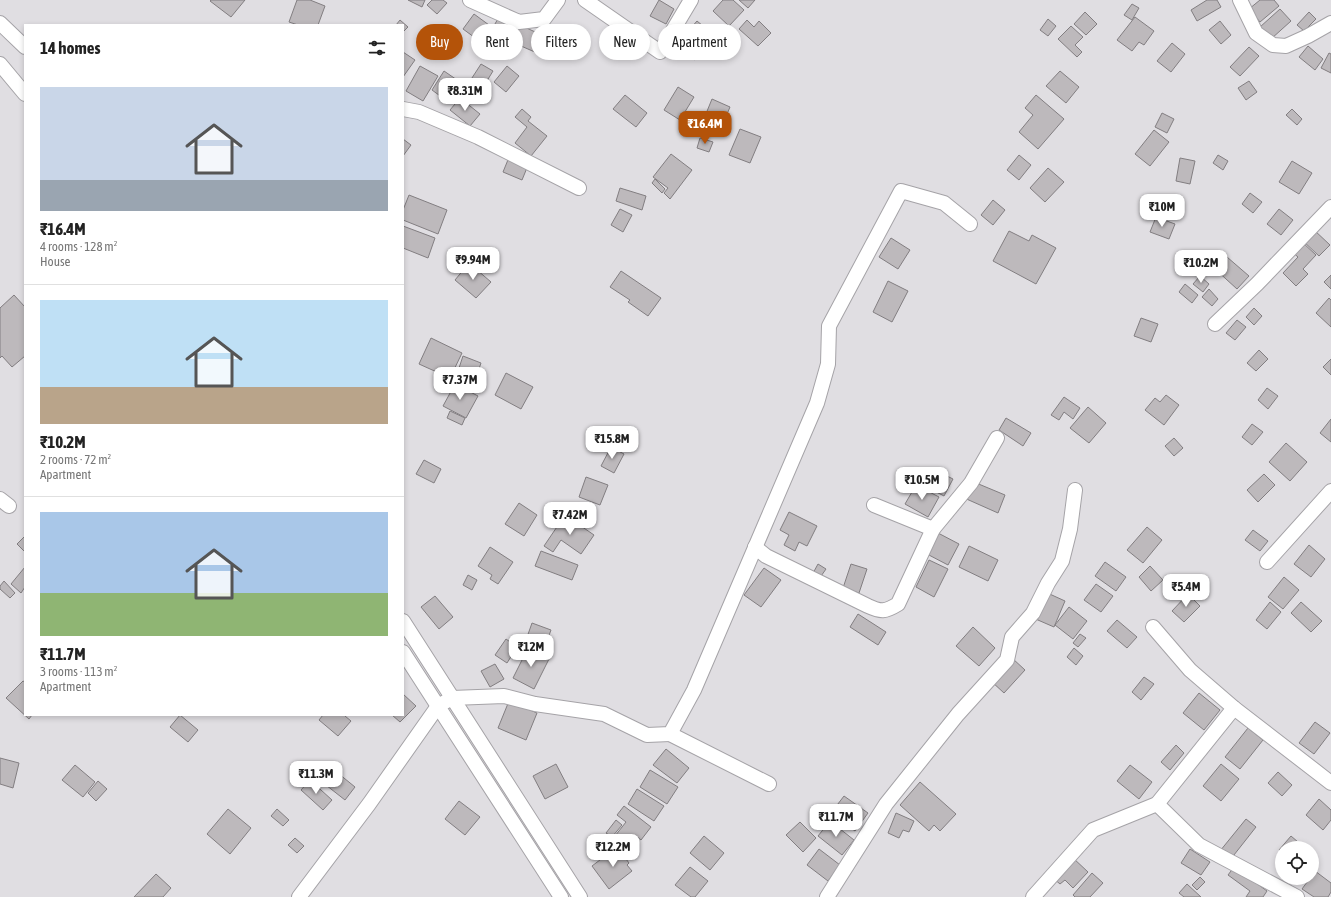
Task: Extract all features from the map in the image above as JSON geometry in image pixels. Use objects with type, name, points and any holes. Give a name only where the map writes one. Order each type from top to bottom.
[{"type":"street","points":[[470,0],[519,22],[544,19],[558,0]]},
{"type":"street","points":[[585,0],[660,52],[691,0]]},
{"type":"street","points":[[1240,0],[1256,33],[1273,45],[1286,46],[1331,23]]},
{"type":"street","points":[[0,23],[24,46]]},
{"type":"street","points":[[0,64],[24,93]]},
{"type":"street","points":[[404,109],[420,112],[478,137],[579,188]]},
{"type":"street","points":[[670,734],[694,690],[817,403],[828,364],[830,326],[900,191],[944,202],[970,224]]},
{"type":"street","points":[[1215,324],[1257,284],[1331,207]]},
{"type":"street","points":[[755,547],[766,556],[868,606],[877,610],[887,610],[898,604],[933,529],[971,483],[997,438]]},
{"type":"street","points":[[827,897],[886,804],[958,714],[1007,660],[1012,637],[1033,613],[1048,583],[1062,561],[1070,529],[1076,490]]},
{"type":"street","points":[[1267,562],[1331,491]]},
{"type":"street","points":[[874,505],[933,529]]},
{"type":"street","points":[[404,623],[580,897]]},
{"type":"street","points":[[1153,627],[1190,670],[1234,708],[1331,783]]},
{"type":"street","points":[[404,654],[561,897]]},
{"type":"street","points":[[300,897],[369,804],[438,706],[452,698],[504,696],[535,704],[604,714],[647,735],[670,734],[768,784]]},
{"type":"street","points":[[1033,897],[1093,830],[1157,804],[1234,708]]},
{"type":"street","points":[[1157,804],[1199,845],[1297,897]]},
{"type":"building","points":[[245,0],[231,17],[210,1]]},
{"type":"building","points":[[297,0],[310,0],[325,6],[318,24],[295,24],[289,22]]},
{"type":"building","points":[[408,0],[425,0],[422,7]]},
{"type":"building","points":[[432,0],[443,0],[447,3],[437,14],[427,5]]},
{"type":"building","points":[[659,0],[674,9],[666,24],[650,16]]},
{"type":"building","points":[[723,0],[733,0],[744,10],[731,24],[727,24],[713,11]]},
{"type":"building","points":[[739,0],[755,0],[748,8]]},
{"type":"building","points":[[1207,0],[1217,0],[1221,7],[1197,21],[1191,10]]},
{"type":"building","points":[[1260,0],[1274,0],[1279,6],[1260,22],[1249,9]]},
{"type":"building","points":[[1132,4],[1139,8],[1132,20],[1124,15]]},
{"type":"building","points":[[1280,9],[1291,21],[1271,39],[1260,27]]},
{"type":"building","points":[[1085,12],[1097,24],[1086,35],[1074,24]]},
{"type":"building","points":[[1309,12],[1316,19],[1304,31],[1297,25]]},
{"type":"building","points":[[474,14],[488,24],[471,24],[471,35],[463,29]]},
{"type":"building","points":[[499,17],[512,24],[495,24]]},
{"type":"building","points":[[1135,17],[1154,31],[1144,45],[1139,42],[1132,51],[1117,40]]},
{"type":"building","points":[[1048,19],[1056,26],[1048,36],[1040,30]]},
{"type":"building","points":[[400,20],[408,27],[404,31],[404,24],[397,24]]},
{"type":"building","points":[[747,20],[754,27],[759,21],[771,33],[758,46],[741,31],[741,27]]},
{"type":"building","points":[[1220,21],[1231,35],[1221,44],[1209,30]]},
{"type":"building","points":[[523,26],[531,30],[531,50],[523,47]]},
{"type":"building","points":[[1071,26],[1083,37],[1075,45],[1082,52],[1077,57],[1058,39]]},
{"type":"building","points":[[1172,43],[1185,54],[1171,72],[1157,61]]},
{"type":"building","points":[[1308,46],[1323,59],[1315,70],[1299,57]]},
{"type":"building","points":[[1249,47],[1259,56],[1240,76],[1230,67]]},
{"type":"building","points":[[404,53],[415,60],[404,76]]},
{"type":"building","points":[[1329,53],[1331,54],[1331,73],[1321,68]]},
{"type":"building","points":[[481,64],[493,71],[482,89],[470,81]]},
{"type":"building","points":[[420,66],[438,76],[423,101],[406,91]]},
{"type":"building","points":[[507,66],[519,76],[506,92],[494,82]]},
{"type":"building","points":[[444,71],[460,82],[447,101],[432,90]]},
{"type":"building","points":[[1060,71],[1079,87],[1066,103],[1046,86]]},
{"type":"building","points":[[1249,81],[1257,92],[1246,100],[1238,88]]},
{"type":"building","points":[[678,87],[694,97],[680,120],[664,110]]},
{"type":"building","points":[[625,95],[647,113],[636,127],[613,109]]},
{"type":"building","points":[[1036,95],[1064,119],[1038,149],[1019,132],[1033,115],[1025,108]]},
{"type":"building","points":[[460,98],[480,114],[470,126],[450,110]]},
{"type":"building","points":[[712,99],[730,107],[719,133],[701,126]]},
{"type":"building","points":[[522,109],[531,117],[528,121],[547,136],[531,156],[515,143],[527,127],[515,117]]},
{"type":"building","points":[[1292,109],[1302,119],[1297,125],[1286,115]]},
{"type":"building","points":[[1162,113],[1174,119],[1167,133],[1155,127]]},
{"type":"building","points":[[740,129],[761,137],[750,163],[729,155]]},
{"type":"building","points":[[1154,130],[1169,142],[1150,166],[1135,154]]},
{"type":"building","points":[[700,138],[713,142],[709,152],[697,148]]},
{"type":"building","points":[[404,140],[411,145],[404,155]]},
{"type":"building","points":[[512,150],[531,158],[522,180],[503,172]]},
{"type":"building","points":[[671,154],[692,170],[670,199],[664,193],[668,188],[653,177]]},
{"type":"building","points":[[1019,155],[1031,165],[1019,180],[1007,170]]},
{"type":"building","points":[[1218,155],[1228,161],[1223,170],[1213,163]]},
{"type":"building","points":[[1180,158],[1195,161],[1190,184],[1176,181]]},
{"type":"building","points":[[1292,161],[1312,173],[1299,194],[1279,182]]},
{"type":"building","points":[[1048,168],[1064,182],[1045,202],[1030,188]]},
{"type":"building","points":[[655,179],[665,189],[662,193],[652,183]]},
{"type":"building","points":[[620,188],[646,196],[642,210],[616,201]]},
{"type":"building","points":[[1250,193],[1262,202],[1253,213],[1242,204]]},
{"type":"building","points":[[409,195],[447,210],[438,234],[404,220],[404,208]]},
{"type":"building","points":[[993,200],[1005,210],[993,225],[981,215]]},
{"type":"building","points":[[620,209],[632,215],[623,232],[611,225]]},
{"type":"building","points":[[1279,209],[1293,220],[1281,235],[1267,224]]},
{"type":"building","points":[[1156,217],[1175,224],[1169,239],[1150,232]]},
{"type":"building","points":[[404,226],[435,238],[428,258],[404,248]]},
{"type":"building","points":[[1313,229],[1330,245],[1319,256],[1302,240]]},
{"type":"building","points":[[1009,231],[1029,241],[1032,235],[1056,248],[1036,284],[993,261]]},
{"type":"building","points":[[891,238],[910,250],[898,269],[879,257]]},
{"type":"building","points":[[1301,241],[1316,255],[1303,269],[1308,274],[1296,286],[1283,273],[1298,257],[1291,251]]},
{"type":"building","points":[[1227,257],[1249,276],[1237,289],[1215,269]]},
{"type":"building","points":[[469,263],[491,282],[476,298],[455,280]]},
{"type":"building","points":[[621,271],[661,298],[648,316],[628,302],[630,300],[610,287]]},
{"type":"building","points":[[1331,275],[1331,289],[1324,282]]},
{"type":"building","points":[[1200,276],[1209,284],[1203,292],[1193,284]]},
{"type":"building","points":[[888,281],[908,291],[892,322],[873,312]]},
{"type":"building","points":[[1185,284],[1198,295],[1192,303],[1179,292]]},
{"type":"building","points":[[1209,289],[1218,299],[1212,306],[1202,297]]},
{"type":"building","points":[[14,295],[24,306],[24,357],[12,367],[2,356],[0,358],[0,308]]},
{"type":"building","points":[[1329,298],[1331,300],[1331,327],[1316,313]]},
{"type":"building","points":[[1254,308],[1262,316],[1254,325],[1246,317]]},
{"type":"building","points":[[1141,318],[1158,324],[1151,342],[1134,336]]},
{"type":"building","points":[[1237,320],[1246,327],[1235,340],[1226,333]]},
{"type":"building","points":[[431,338],[462,353],[450,378],[419,364]]},
{"type":"building","points":[[1259,350],[1268,359],[1256,371],[1247,363]]},
{"type":"building","points":[[463,356],[481,363],[473,386],[455,380]]},
{"type":"building","points":[[1331,359],[1331,375],[1323,367]]},
{"type":"building","points":[[506,373],[533,387],[521,409],[495,395]]},
{"type":"building","points":[[455,384],[478,396],[466,418],[443,406]]},
{"type":"building","points":[[1267,388],[1278,396],[1268,409],[1258,400]]},
{"type":"building","points":[[1166,395],[1179,405],[1164,425],[1145,410],[1155,398],[1160,402]]},
{"type":"building","points":[[1064,397],[1080,408],[1073,419],[1064,412],[1059,420],[1051,415]]},
{"type":"building","points":[[1088,407],[1106,423],[1089,443],[1070,428]]},
{"type":"building","points":[[450,411],[465,418],[462,425],[447,418]]},
{"type":"building","points":[[1006,418],[1031,433],[1023,446],[999,430]]},
{"type":"building","points":[[1331,419],[1331,442],[1320,433]]},
{"type":"building","points":[[1252,424],[1263,432],[1252,445],[1242,437]]},
{"type":"building","points":[[1174,438],[1183,448],[1174,456],[1165,446]]},
{"type":"building","points":[[1286,443],[1307,462],[1290,481],[1269,462]]},
{"type":"building","points":[[611,447],[624,454],[614,473],[601,466]]},
{"type":"building","points":[[424,460],[441,469],[434,483],[416,474]]},
{"type":"building","points":[[931,468],[953,479],[944,496],[923,485]]},
{"type":"building","points":[[1264,474],[1275,485],[1258,502],[1247,490]]},
{"type":"building","points":[[586,477],[608,485],[600,505],[579,497]]},
{"type":"building","points":[[969,480],[1005,495],[998,513],[962,497]]},
{"type":"building","points":[[916,485],[939,497],[928,517],[905,504]]},
{"type":"building","points":[[519,503],[537,515],[524,536],[505,524]]},
{"type":"building","points":[[789,512],[817,526],[807,546],[799,542],[795,551],[784,545],[789,535],[780,530]]},
{"type":"building","points":[[565,515],[594,535],[581,554],[561,540],[553,552],[544,546]]},
{"type":"building","points":[[1147,527],[1162,540],[1143,563],[1127,550]]},
{"type":"building","points":[[1253,530],[1268,541],[1260,551],[1245,540]]},
{"type":"building","points":[[938,533],[959,544],[948,565],[927,554]]},
{"type":"building","points":[[24,537],[24,551],[17,544]]},
{"type":"building","points":[[1309,545],[1325,559],[1311,577],[1294,564]]},
{"type":"building","points":[[969,546],[998,560],[988,581],[959,567]]},
{"type":"building","points":[[490,547],[513,562],[498,584],[490,579],[492,575],[478,566]]},
{"type":"building","points":[[541,551],[578,565],[572,580],[535,566]]},
{"type":"building","points":[[929,560],[948,569],[934,597],[916,587]]},
{"type":"building","points":[[1105,562],[1126,577],[1116,591],[1095,576]]},
{"type":"building","points":[[818,564],[826,569],[819,579],[812,575]]},
{"type":"building","points":[[851,564],[867,569],[859,593],[843,588]]},
{"type":"building","points":[[1150,566],[1163,580],[1151,591],[1139,577]]},
{"type":"building","points":[[24,568],[24,588],[21,593],[11,584]]},
{"type":"building","points":[[764,568],[781,580],[761,607],[744,595]]},
{"type":"building","points":[[468,575],[477,580],[472,590],[463,585]]},
{"type":"building","points":[[1284,577],[1299,590],[1283,609],[1268,597]]},
{"type":"building","points":[[4,581],[15,593],[10,598],[0,589],[0,586]]},
{"type":"building","points":[[1096,584],[1113,596],[1101,612],[1084,600]]},
{"type":"building","points":[[1043,591],[1065,601],[1054,627],[1031,617]]},
{"type":"building","points":[[1188,594],[1200,606],[1184,622],[1172,611]]},
{"type":"building","points":[[435,596],[453,617],[439,629],[421,607]]},
{"type":"building","points":[[1270,602],[1281,612],[1267,629],[1256,620]]},
{"type":"building","points":[[1301,602],[1322,621],[1311,632],[1291,613]]},
{"type":"building","points":[[1069,607],[1087,621],[1073,639],[1055,625]]},
{"type":"building","points":[[858,614],[886,632],[878,645],[850,627]]},
{"type":"building","points":[[1117,620],[1137,637],[1127,648],[1107,631]]},
{"type":"building","points":[[532,623],[551,630],[545,646],[526,640]]},
{"type":"building","points":[[973,627],[995,648],[979,666],[956,646]]},
{"type":"building","points":[[1080,634],[1086,638],[1078,647],[1073,643]]},
{"type":"building","points":[[506,639],[517,647],[507,663],[495,655]]},
{"type":"building","points":[[528,648],[549,659],[534,689],[513,678]]},
{"type":"building","points":[[1074,648],[1083,656],[1076,665],[1067,657]]},
{"type":"building","points":[[1012,658],[1025,670],[1004,693],[991,681]]},
{"type":"building","points":[[495,664],[504,679],[490,687],[481,671]]},
{"type":"building","points":[[1144,677],[1154,684],[1141,700],[1132,692]]},
{"type":"building","points":[[23,681],[24,682],[24,714],[6,698]]},
{"type":"building","points":[[1199,693],[1220,710],[1204,730],[1183,713]]},
{"type":"building","points":[[404,695],[416,706],[400,722],[393,716],[404,716]]},
{"type":"building","points":[[509,701],[537,713],[526,740],[498,728]]},
{"type":"building","points":[[179,716],[181,716],[198,730],[188,742],[170,727]]},
{"type":"building","points":[[322,716],[345,716],[351,721],[338,736],[319,720]]},
{"type":"building","points":[[1315,722],[1330,733],[1314,754],[1299,743]]},
{"type":"building","points":[[1248,728],[1263,740],[1240,769],[1225,757]]},
{"type":"building","points":[[1176,745],[1184,753],[1170,770],[1161,762]]},
{"type":"building","points":[[666,749],[689,768],[677,783],[653,765]]},
{"type":"building","points":[[0,758],[19,763],[13,788],[0,784]]},
{"type":"building","points":[[556,764],[568,787],[545,799],[533,776]]},
{"type":"building","points":[[1221,764],[1239,779],[1221,801],[1203,786]]},
{"type":"building","points":[[75,765],[95,782],[83,797],[62,780]]},
{"type":"building","points":[[328,765],[355,787],[345,800],[317,778]]},
{"type":"building","points":[[1130,765],[1152,782],[1139,799],[1117,781]]},
{"type":"building","points":[[650,770],[678,787],[667,804],[640,787]]},
{"type":"building","points":[[1278,772],[1292,785],[1282,796],[1268,783]]},
{"type":"building","points":[[310,780],[332,800],[323,810],[301,790]]},
{"type":"building","points":[[98,781],[107,789],[96,801],[88,793]]},
{"type":"building","points":[[920,782],[956,814],[940,831],[934,825],[929,831],[900,805]]},
{"type":"building","points":[[637,789],[664,806],[654,821],[628,804]]},
{"type":"building","points":[[844,796],[868,813],[855,831],[831,813]]},
{"type":"building","points":[[1319,799],[1331,810],[1331,820],[1323,830],[1306,815]]},
{"type":"building","points":[[459,801],[480,817],[465,835],[445,819]]},
{"type":"building","points":[[624,806],[651,827],[641,840],[636,836],[628,846],[615,836],[626,822],[617,815]]},
{"type":"building","points":[[228,809],[251,828],[230,854],[207,834]]},
{"type":"building","points":[[277,809],[289,820],[283,826],[271,816]]},
{"type":"building","points":[[896,813],[914,821],[909,832],[903,830],[899,838],[888,833]]},
{"type":"building","points":[[1246,819],[1256,827],[1230,860],[1220,851]]},
{"type":"building","points":[[616,820],[622,825],[612,837],[606,833]]},
{"type":"building","points":[[830,821],[854,840],[842,855],[818,836]]},
{"type":"building","points":[[800,822],[816,838],[803,852],[786,835]]},
{"type":"building","points":[[704,836],[724,853],[710,870],[690,853]]},
{"type":"building","points":[[1291,836],[1297,841],[1287,841]]},
{"type":"building","points":[[295,838],[304,846],[297,853],[288,845]]},
{"type":"building","points":[[617,847],[629,863],[627,865],[632,871],[609,889],[592,866]]},
{"type":"building","points":[[819,849],[840,865],[828,881],[807,865]]},
{"type":"building","points":[[1190,849],[1210,862],[1201,875],[1181,863]]},
{"type":"building","points":[[1072,857],[1088,872],[1073,888],[1065,880],[1060,884],[1053,878]]},
{"type":"building","points":[[690,867],[708,881],[695,897],[691,897],[675,885]]},
{"type":"building","points":[[1234,867],[1267,891],[1263,897],[1246,897],[1250,891],[1228,875]]},
{"type":"building","points":[[1092,873],[1103,883],[1090,897],[1075,897],[1073,895]]},
{"type":"building","points":[[156,874],[171,888],[163,897],[134,897]]},
{"type":"building","points":[[1319,874],[1331,883],[1331,892],[1328,897],[1314,897],[1302,889],[1305,885],[1319,885]]},
{"type":"building","points":[[1200,877],[1205,882],[1197,890],[1192,885]]},
{"type":"building","points":[[1187,884],[1201,897],[1184,897],[1179,893]]}]
